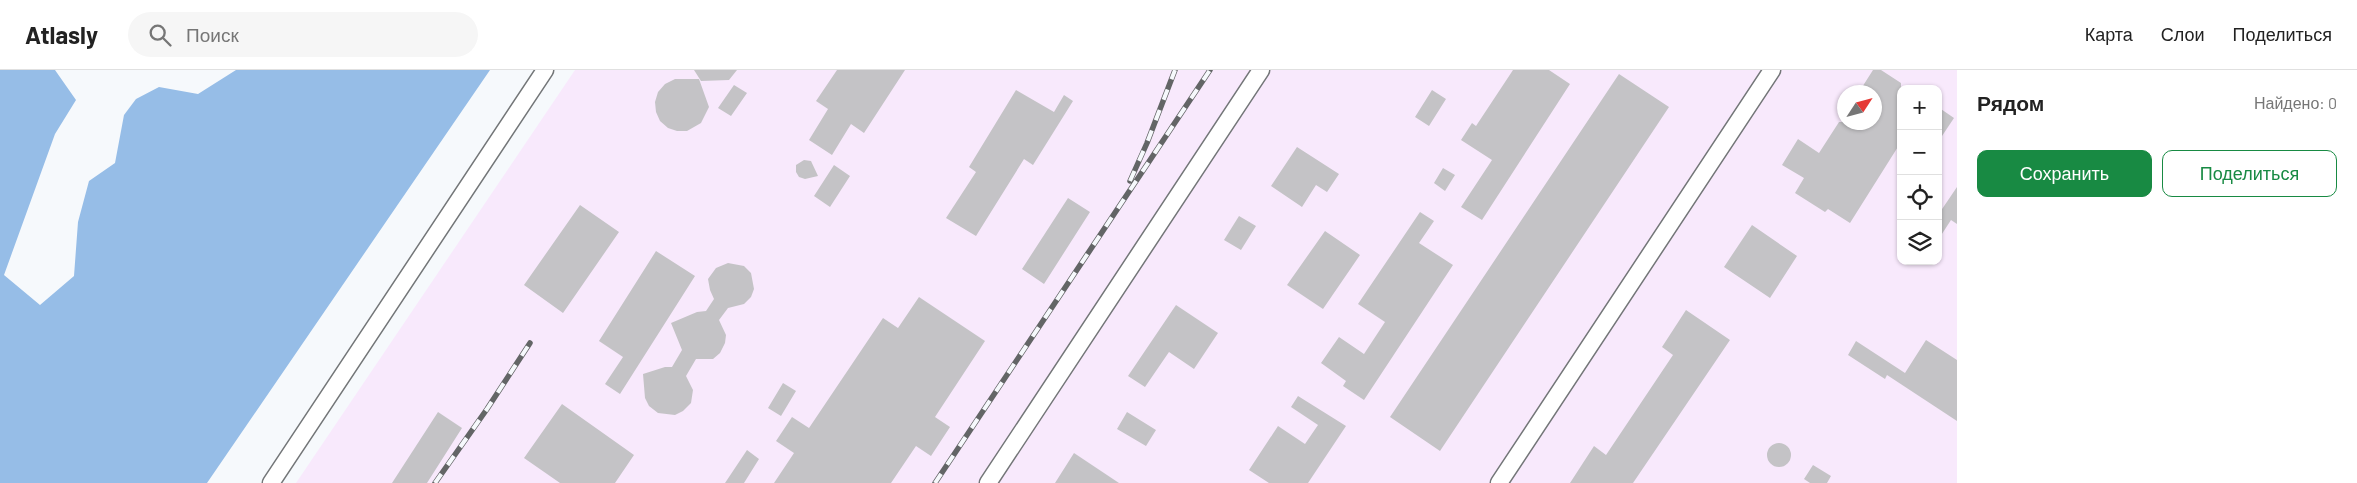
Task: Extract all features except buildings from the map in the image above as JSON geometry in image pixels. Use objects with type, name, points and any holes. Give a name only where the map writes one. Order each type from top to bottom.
[{"type":"street","points":[[271,483],[545,70]]},
{"type":"street","points":[[988,483],[1261,70]]},
{"type":"street","points":[[1499,483],[1772,70]]},
{"type":"shaded area","points":[[0,70],[55,70],[76,100],[55,134],[4,275],[40,305],[74,276],[78,222],[89,181],[115,163],[124,115],[136,99],[159,87],[198,94],[236,70],[490,70],[207,483],[0,483]]},
{"type":"shaded area","points":[[575,70],[1957,70],[1957,483],[296,483]]},
{"type":"railway","points":[[1130,181],[1175,70]]},
{"type":"railway","points":[[935,483],[1210,70]]},
{"type":"railway","points":[[435,483],[530,343]]}]
